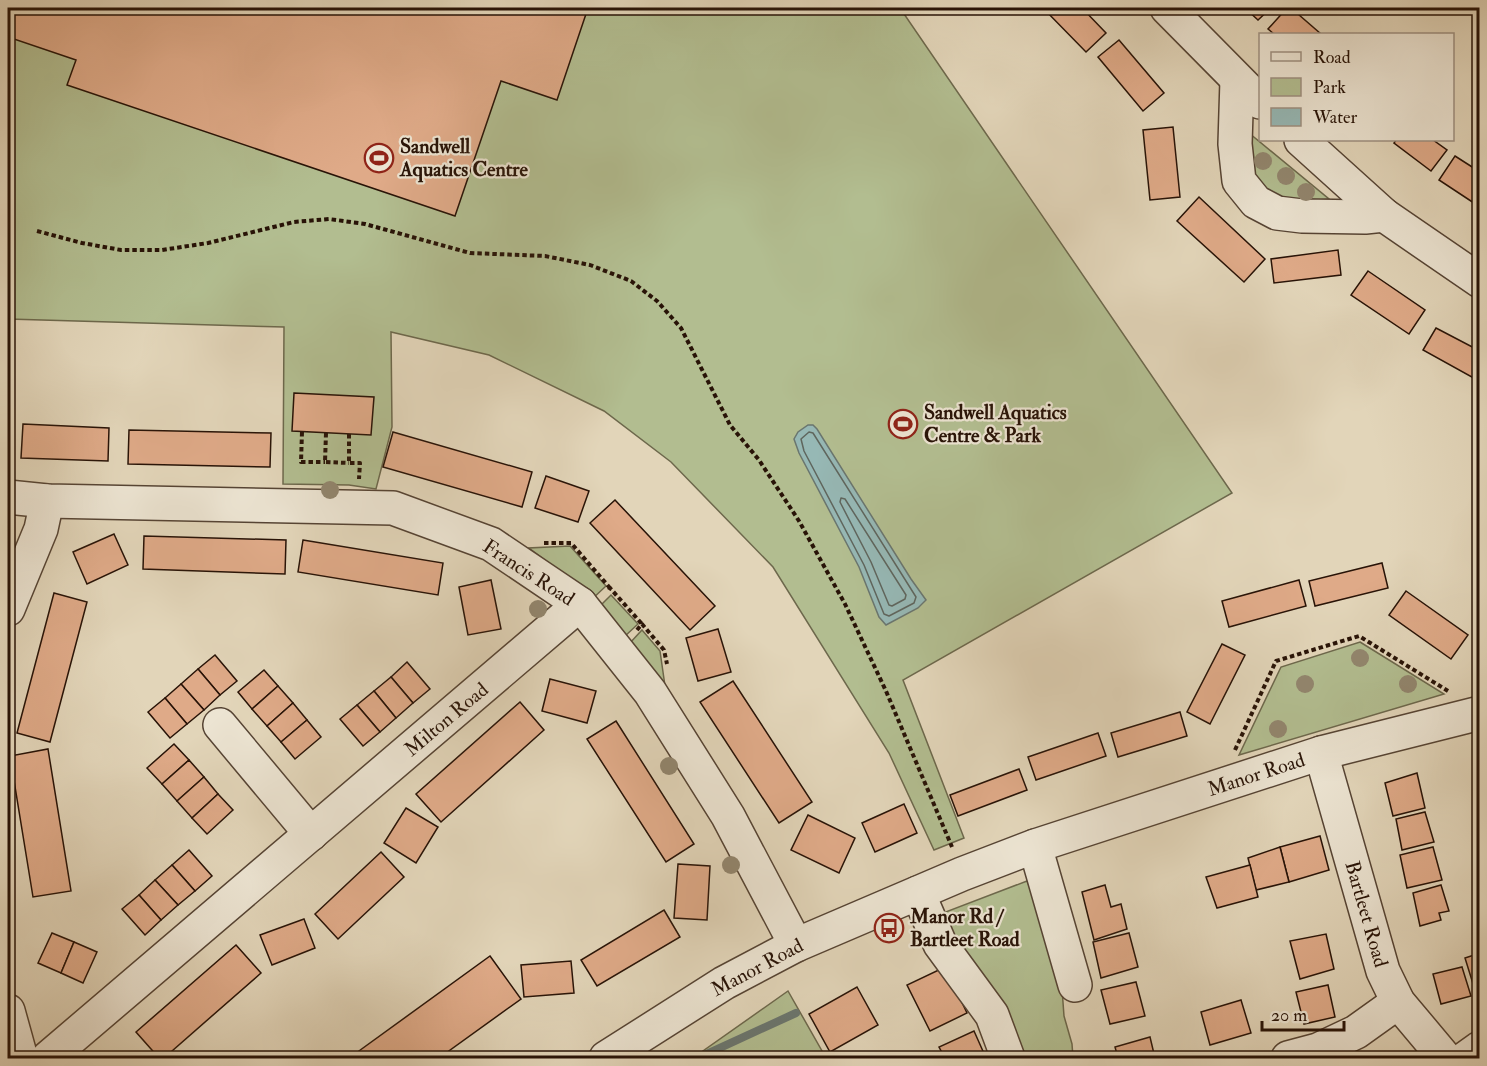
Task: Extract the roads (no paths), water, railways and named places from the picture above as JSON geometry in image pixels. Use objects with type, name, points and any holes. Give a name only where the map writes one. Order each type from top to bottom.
[{"type":"street","points":[[1167,8],[1259,101]]},
{"type":"street","points":[[1237,80],[1235,144],[1239,181],[1256,202],[1277,213],[1302,216],[1365,218],[1384,215]]},
{"type":"street","points":[[1302,141],[1384,215],[1479,281]]},
{"type":"street","name":"Francis Road","points":[[8,497],[47,501],[393,508],[491,544],[580,604],[650,692],[728,816],[796,945]]},
{"type":"street","points":[[8,609],[41,530],[47,501]]},
{"type":"street","name":"Milton Road","points":[[48,1059],[580,604]]},
{"type":"street","name":"Manor Road","points":[[606,1059],[724,983],[796,945],[962,874],[1035,846],[1321,753],[1479,713]]},
{"type":"street","points":[[220,725],[311,834]]},
{"type":"street","name":"Bartleet Road","points":[[1321,753],[1383,970],[1398,1002],[1445,1059]]},
{"type":"street","points":[[1035,846],[1075,985]]},
{"type":"street","points":[[918,893],[940,944],[992,1015],[1008,1059]]},
{"type":"street","points":[[1288,1059],[1318,1050],[1356,1032],[1398,1002]]},
{"type":"street","points":[[8,1011],[21,1059]]},
{"type":"street","points":[[1466,1059],[1479,1048]]},
{"type":"water","points":[[808,425],[813,425],[817,429],[926,600],[918,608],[886,625],[879,617],[859,567],[799,453],[794,439],[798,432]]},
{"type":"waterway","points":[[698,1058],[796,1013]]},
{"type":"place","name":"Sandwell Aquatics Centre","points":[[379,158]]},
{"type":"place","name":"Sandwell Aquatics Centre & Park","points":[[903,424]]},
{"type":"place","name":"Manor Rd / Bartleet Road","points":[[889,928]]}]
